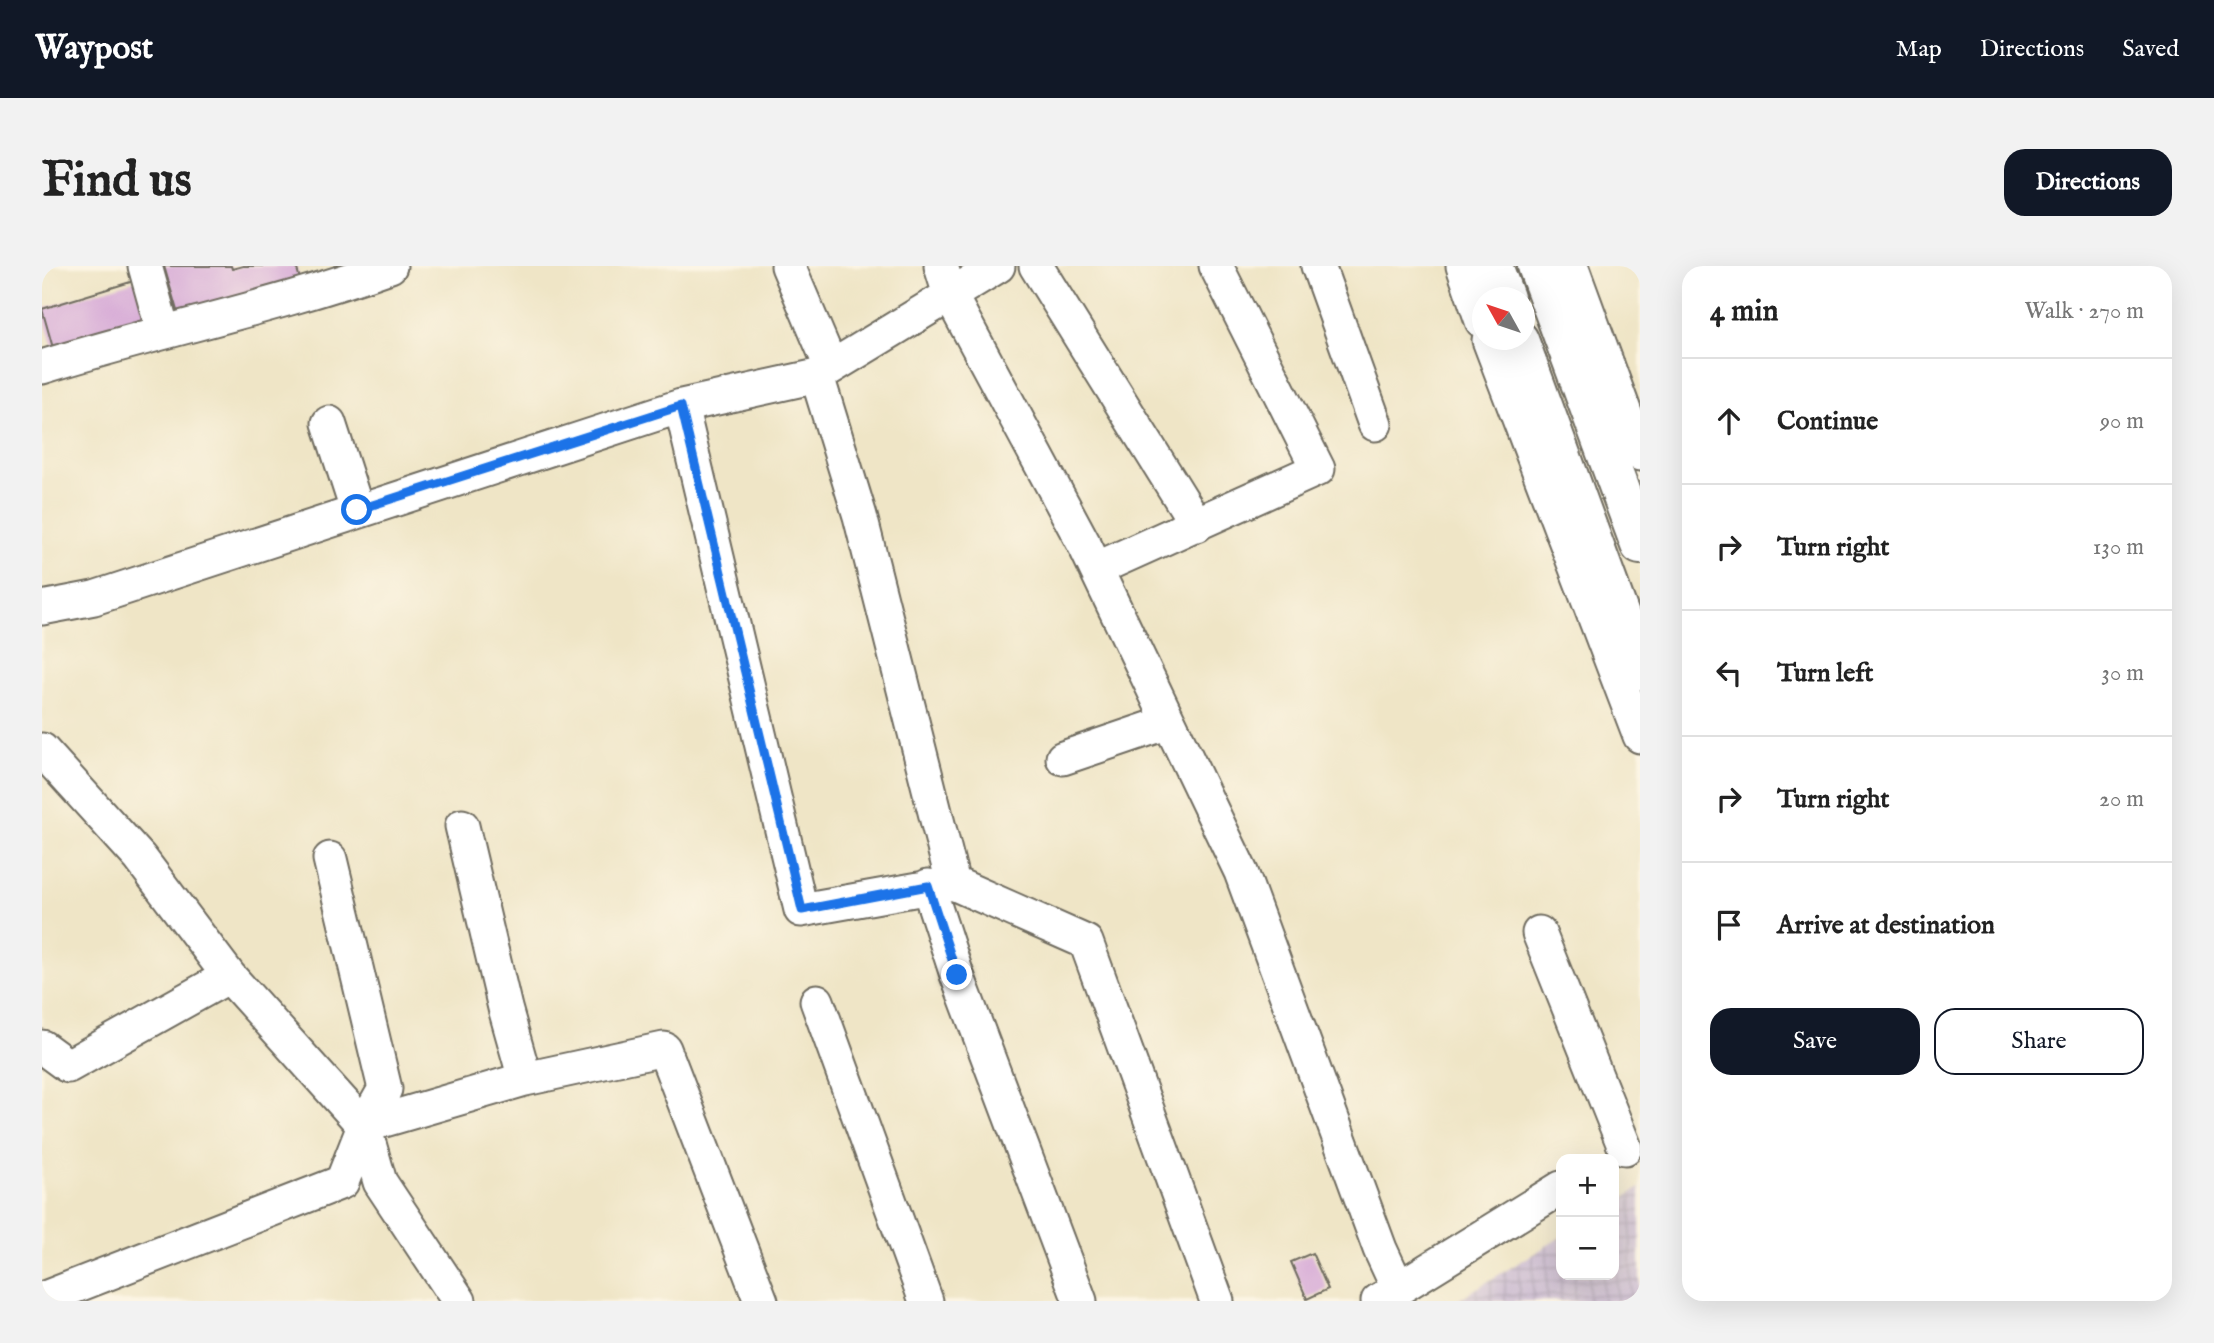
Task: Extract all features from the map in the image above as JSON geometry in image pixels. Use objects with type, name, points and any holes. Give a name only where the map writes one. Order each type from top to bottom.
[{"type":"highway","points":[[1493,266],[1500,287]]},
{"type":"highway","points":[[1537,266],[1640,545]]},
{"type":"highway","points":[[1523,350],[1640,670]]},
{"type":"street","points":[[145,266],[163,331]]},
{"type":"street","points":[[45,363],[163,331],[317,278],[390,266]]},
{"type":"street","points":[[788,266],[824,371],[860,516],[941,884],[957,975],[1080,1301]]},
{"type":"street","points":[[42,608],[94,598],[681,406],[824,371],[946,280],[998,266]]},
{"type":"street","points":[[1036,266],[1197,525]]},
{"type":"street","points":[[1096,569],[1318,469],[1216,266]]},
{"type":"street","points":[[1318,266],[1374,424]]},
{"type":"street","points":[[1462,266],[1472,294]]},
{"type":"street","points":[[1571,266],[1640,454]]},
{"type":"street","points":[[946,280],[1096,569],[1241,872],[1380,1248],[1388,1295],[1556,1191]]},
{"type":"street","points":[[1493,350],[1640,736]]},
{"type":"street","points":[[681,406],[802,910],[941,884],[1086,942],[1217,1301]]},
{"type":"street","points":[[329,423],[357,510]]},
{"type":"street","points":[[1063,758],[1169,722]]},
{"type":"street","points":[[42,750],[140,858],[229,976],[364,1126],[380,1182],[458,1301]]},
{"type":"street","points":[[463,826],[505,1008],[525,1079]]},
{"type":"street","points":[[42,1299],[342,1182],[364,1126],[385,1089],[330,859]]},
{"type":"street","points":[[1539,933],[1624,1149]]},
{"type":"street","points":[[42,1047],[68,1066],[229,976]]},
{"type":"street","points":[[817,1002],[926,1301]]},
{"type":"street","points":[[364,1126],[525,1079],[664,1049],[761,1301]]},
{"type":"shaded area","points":[[1640,1188],[1640,1301],[1456,1301],[1556,1240],[1556,1280],[1619,1280],[1619,1201]]},
{"type":"building","points":[[164,266],[231,266],[232,269],[243,266],[296,266],[300,279],[178,314]]},
{"type":"building","points":[[137,280],[148,319],[53,348],[42,309]]},
{"type":"building","points":[[1312,1253],[1328,1289],[1307,1299],[1291,1262]]},
{"type":"route","points":[[357,510],[681,406],[802,910],[928,886],[957,975]]}]
